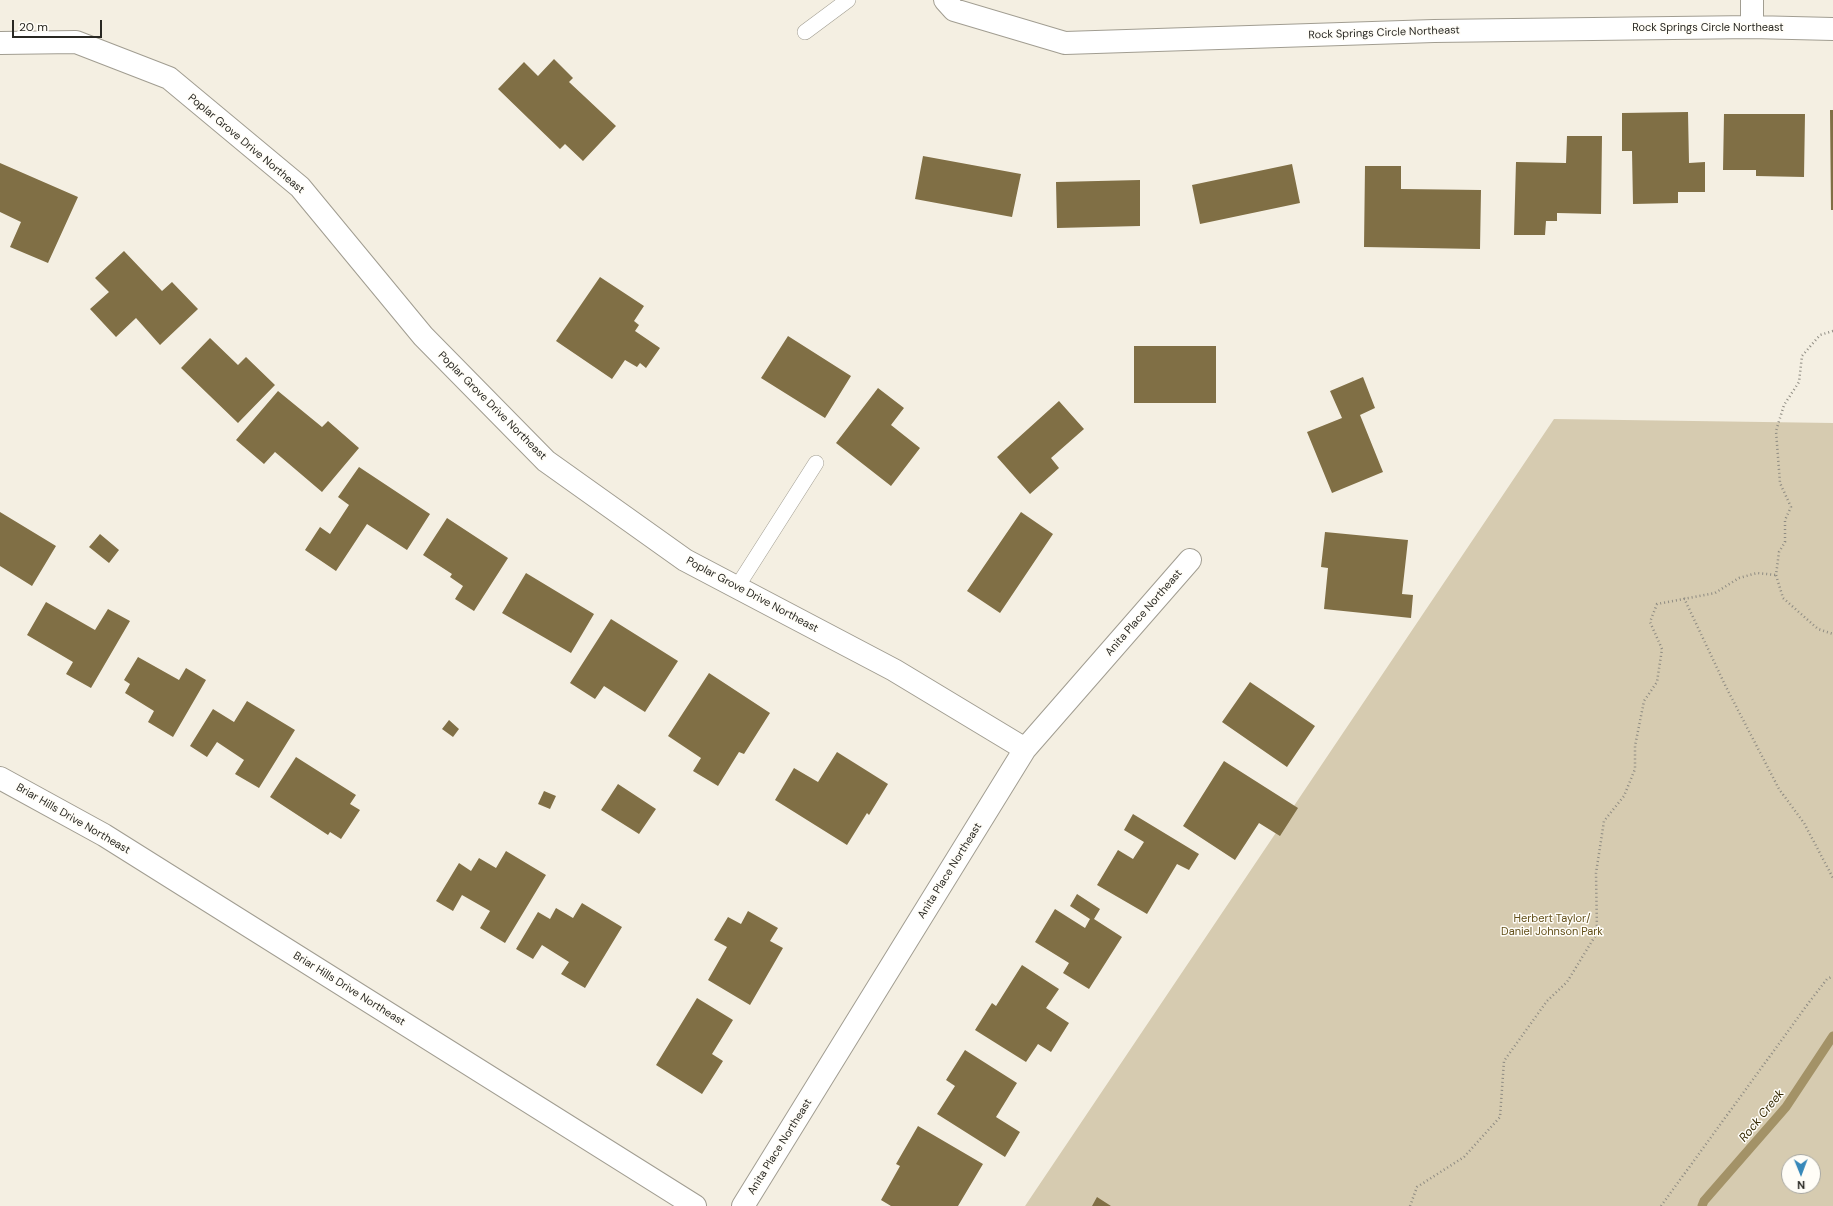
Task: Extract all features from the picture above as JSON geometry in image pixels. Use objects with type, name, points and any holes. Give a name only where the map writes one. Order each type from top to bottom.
[{"type":"street","name":"Rock Springs Circle Northeast","points":[[945,0],[954,10],[1065,44],[1434,31],[1752,27],[1833,29]]},
{"type":"street","points":[[1752,0],[1752,27]]},
{"type":"street","name":"Poplar Grove Drive Northeast","points":[[0,44],[76,42],[169,78],[300,188],[423,336],[546,461],[685,560],[894,670],[1025,749]]},
{"type":"street","name":"Anita Place Northeast","points":[[744,1206],[1025,749],[1190,560]]},
{"type":"street","name":"Briar Hills Drive Northeast","points":[[0,778],[104,835],[695,1206]]},
{"type":"lane","points":[[805,32],[848,0]]},
{"type":"lane","points":[[737,587],[816,463]]},
{"type":"path","points":[[1833,331],[1820,335],[1802,356],[1799,382],[1784,405],[1776,431],[1780,483],[1791,507],[1785,520],[1785,542],[1779,552],[1776,575],[1783,598],[1818,629],[1833,634]]},
{"type":"path","points":[[1410,1206],[1417,1187],[1464,1157],[1500,1117],[1504,1061],[1547,1001],[1567,982],[1597,933],[1596,873],[1604,821],[1624,796],[1636,769],[1635,746],[1644,701],[1657,682],[1662,648],[1650,622],[1657,604],[1715,593],[1739,578],[1757,573],[1776,575]]},
{"type":"path","points":[[1684,598],[1726,687],[1778,789],[1804,823],[1833,878]]},
{"type":"path","points":[[1661,1206],[1810,1001],[1828,979],[1833,976]]},
{"type":"green space","name":"Herbert Taylor/ Daniel Johnson Park","points":[[1554,419],[1833,423],[1833,1206],[1025,1206]]},
{"type":"building","points":[[554,59],[573,78],[569,82],[616,126],[583,161],[565,144],[560,149],[498,89],[524,62],[538,76]]},
{"type":"building","points":[[1830,110],[1833,110],[1833,210],[1831,210]]},
{"type":"building","points":[[1688,112],[1689,163],[1705,162],[1705,192],[1678,192],[1678,203],[1633,204],[1632,151],[1622,151],[1622,113]]},
{"type":"building","points":[[1724,114],[1805,114],[1804,177],[1756,176],[1756,170],[1723,170]]},
{"type":"building","points":[[1567,136],[1602,136],[1601,214],[1557,213],[1557,221],[1546,221],[1545,235],[1514,235],[1516,162],[1566,163]]},
{"type":"building","points":[[923,156],[1021,174],[1012,217],[915,199]]},
{"type":"building","points":[[0,163],[78,197],[48,263],[10,247],[21,222],[0,212]]},
{"type":"building","points":[[1292,164],[1300,203],[1200,224],[1192,185]]},
{"type":"building","points":[[1365,166],[1401,166],[1401,189],[1481,190],[1480,249],[1364,247]]},
{"type":"building","points":[[1140,180],[1140,226],[1057,228],[1056,182]]},
{"type":"building","points":[[124,251],[162,291],[172,282],[198,309],[160,345],[136,318],[116,337],[90,309],[109,292],[95,278]]},
{"type":"building","points":[[600,277],[644,306],[634,321],[639,325],[635,331],[660,348],[646,368],[640,363],[637,367],[625,360],[612,379],[556,341]]},
{"type":"building","points":[[788,336],[851,376],[825,418],[761,378]]},
{"type":"building","points":[[210,338],[238,365],[246,357],[275,385],[238,423],[181,368]]},
{"type":"building","points":[[1134,346],[1216,346],[1216,403],[1134,403]]},
{"type":"building","points":[[1363,377],[1375,408],[1360,415],[1383,472],[1332,493],[1307,432],[1342,418],[1330,391]]},
{"type":"building","points":[[878,388],[904,408],[891,425],[920,448],[891,486],[836,443]]},
{"type":"building","points":[[278,391],[322,427],[328,421],[359,448],[322,492],[275,452],[264,464],[236,440]]},
{"type":"building","points":[[1059,401],[1084,429],[1051,458],[1059,468],[1030,494],[997,457]]},
{"type":"building","points":[[359,467],[430,514],[407,550],[367,524],[336,571],[305,550],[320,527],[330,534],[349,505],[338,497]]},
{"type":"building","points":[[0,512],[56,546],[32,586],[0,566]]},
{"type":"building","points":[[1021,512],[1053,534],[1000,613],[967,591]]},
{"type":"building","points":[[447,518],[508,558],[474,611],[455,599],[463,586],[450,577],[452,574],[423,555]]},
{"type":"building","points":[[1325,532],[1408,540],[1402,594],[1413,595],[1411,618],[1324,609],[1328,568],[1321,567]]},
{"type":"building","points":[[100,534],[119,550],[109,563],[89,547]]},
{"type":"building","points":[[526,573],[594,614],[571,653],[502,613]]},
{"type":"building","points":[[46,602],[95,630],[108,609],[130,621],[91,688],[66,674],[73,662],[27,635]]},
{"type":"building","points":[[611,619],[678,661],[645,712],[604,686],[595,699],[570,683]]},
{"type":"building","points":[[138,657],[179,680],[186,668],[206,680],[173,737],[148,722],[154,711],[125,693],[130,684],[124,680]]},
{"type":"building","points":[[709,673],[770,713],[744,754],[739,752],[718,786],[693,771],[701,758],[668,736]]},
{"type":"building","points":[[1250,682],[1315,726],[1287,767],[1222,722]]},
{"type":"building","points":[[247,701],[295,730],[259,788],[235,774],[244,760],[217,742],[207,757],[190,746],[213,709],[234,722]]},
{"type":"building","points":[[449,720],[459,729],[453,737],[442,729]]},
{"type":"building","points":[[837,752],[888,784],[869,815],[867,813],[847,845],[775,800],[794,768],[818,782]]},
{"type":"building","points":[[296,757],[356,795],[350,804],[360,810],[341,839],[330,832],[328,835],[270,797]]},
{"type":"building","points":[[1224,761],[1298,808],[1280,836],[1259,823],[1235,860],[1183,826]]},
{"type":"building","points":[[618,784],[656,809],[639,834],[601,810]]},
{"type":"building","points":[[544,791],[556,796],[550,809],[538,804]]},
{"type":"building","points":[[1133,814],[1199,854],[1189,870],[1177,864],[1147,914],[1097,885],[1118,850],[1133,859],[1144,842],[1124,830]]},
{"type":"building","points":[[506,851],[546,875],[505,943],[480,928],[490,911],[462,895],[453,911],[436,901],[459,863],[471,871],[479,858],[496,868]]},
{"type":"building","points":[[1077,894],[1100,909],[1094,919],[1122,937],[1089,989],[1063,973],[1069,963],[1035,942],[1055,909],[1085,928],[1090,919],[1070,906]]},
{"type":"building","points":[[582,903],[622,927],[585,988],[561,974],[569,962],[542,945],[533,959],[516,949],[538,912],[550,919],[556,908],[573,918]]},
{"type":"building","points":[[748,911],[778,928],[770,941],[783,948],[750,1005],[708,980],[727,947],[714,940],[728,917],[741,924]]},
{"type":"building","points":[[1022,965],[1059,989],[1046,1008],[1069,1023],[1051,1052],[1038,1044],[1026,1062],[975,1030],[992,1003],[996,1006]]},
{"type":"building","points":[[697,998],[733,1020],[712,1054],[723,1061],[702,1094],[656,1065]]},
{"type":"building","points":[[965,1050],[1017,1083],[996,1117],[1020,1132],[1005,1157],[937,1114],[955,1086],[946,1080]]},
{"type":"building","points":[[918,1126],[983,1164],[958,1206],[891,1206],[881,1200],[900,1166],[896,1164]]},
{"type":"building","points":[[1097,1197],[1111,1206],[1092,1206]]},
{"type":"waterway","name":"Rock Creek","points":[[1702,1206],[1704,1201],[1786,1107],[1833,1036]]}]
